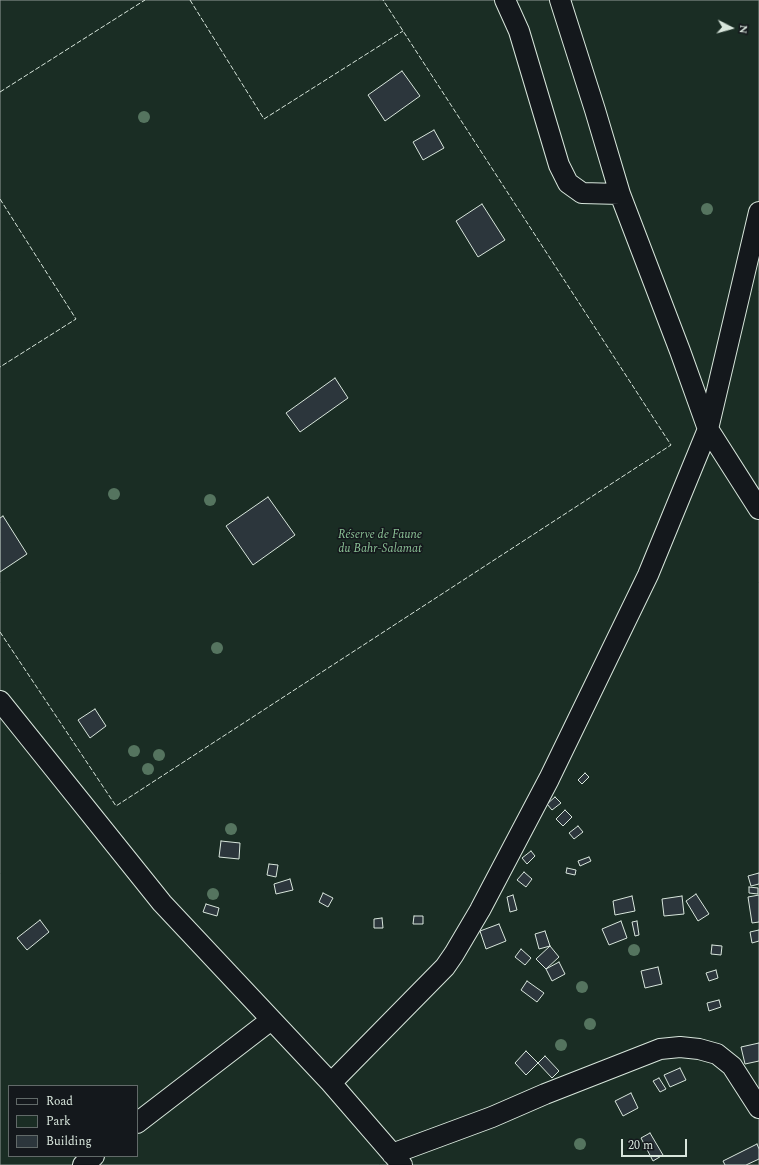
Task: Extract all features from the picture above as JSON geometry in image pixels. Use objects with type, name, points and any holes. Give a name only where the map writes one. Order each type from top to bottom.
[{"type":"street","points":[[505,0],[519,31],[558,165],[568,183],[582,193],[620,194]]},
{"type":"street","points":[[560,0],[620,194],[708,428],[759,509]]},
{"type":"street","points":[[331,1083],[445,967],[480,910],[549,779],[641,590],[708,428],[759,212]]},
{"type":"street","points":[[0,701],[162,903],[331,1083],[397,1159],[545,1094],[660,1049],[680,1047],[700,1049],[717,1054],[732,1066],[759,1108]]},
{"type":"street","points":[[138,1122],[271,1020]]},
{"type":"street","points":[[83,1165],[93,1157]]},
{"type":"green space","name":"Réserve de Faune du Bahr-Salamat","points":[[0,0],[759,0],[759,1165],[0,1165]]},
{"type":"building","points":[[402,71],[420,96],[385,121],[368,95]]},
{"type":"building","points":[[434,130],[444,148],[423,160],[413,142]]},
{"type":"building","points":[[482,204],[505,240],[478,257],[456,221]]},
{"type":"building","points":[[335,378],[348,398],[300,432],[286,413]]},
{"type":"building","points":[[268,497],[295,535],[253,565],[226,526]]},
{"type":"building","points":[[3,516],[27,554],[0,572],[0,518]]},
{"type":"building","points":[[95,709],[106,726],[90,738],[78,720]]},
{"type":"building","points":[[585,773],[589,777],[582,784],[578,780]]},
{"type":"building","points":[[555,797],[561,803],[552,810],[547,804]]},
{"type":"building","points":[[565,810],[572,817],[563,826],[556,819]]},
{"type":"building","points":[[578,826],[583,832],[574,839],[569,833]]},
{"type":"building","points":[[221,841],[240,843],[239,859],[219,857]]},
{"type":"building","points":[[531,851],[535,856],[527,864],[522,858]]},
{"type":"building","points":[[589,857],[591,861],[580,866],[578,861]]},
{"type":"building","points":[[269,864],[278,865],[276,877],[267,875]]},
{"type":"building","points":[[567,868],[576,870],[575,875],[566,873]]},
{"type":"building","points":[[524,872],[532,879],[526,887],[517,880]]},
{"type":"building","points":[[759,873],[759,884],[751,886],[748,876]]},
{"type":"building","points":[[290,879],[293,890],[276,894],[274,884]]},
{"type":"building","points":[[749,887],[758,888],[758,894],[749,893]]},
{"type":"building","points":[[323,893],[333,898],[328,907],[319,902]]},
{"type":"building","points":[[696,894],[709,914],[698,921],[686,901]]},
{"type":"building","points":[[513,895],[517,910],[510,912],[507,897]]},
{"type":"building","points":[[759,895],[759,922],[752,923],[748,897]]},
{"type":"building","points":[[632,896],[635,911],[615,915],[613,901]]},
{"type":"building","points":[[682,896],[684,914],[664,916],[662,899]]},
{"type":"building","points":[[206,904],[219,908],[217,916],[203,912]]},
{"type":"building","points":[[414,916],[423,916],[423,924],[413,924]]},
{"type":"building","points":[[382,918],[383,928],[374,928],[374,919]]},
{"type":"building","points":[[40,920],[49,932],[27,950],[17,938]]},
{"type":"building","points":[[621,921],[627,938],[609,945],[602,929]]},
{"type":"building","points":[[637,921],[639,935],[635,936],[632,922]]},
{"type":"building","points":[[499,924],[506,941],[486,949],[480,931]]},
{"type":"building","points":[[759,930],[759,941],[752,943],[750,932]]},
{"type":"building","points":[[545,931],[550,946],[539,949],[535,934]]},
{"type":"building","points":[[712,945],[722,946],[721,955],[711,954]]},
{"type":"building","points":[[550,946],[559,957],[546,969],[536,959]]},
{"type":"building","points":[[521,949],[531,958],[525,965],[515,957]]},
{"type":"building","points":[[559,962],[565,974],[552,981],[546,969]]},
{"type":"building","points":[[658,967],[662,984],[645,988],[641,971]]},
{"type":"building","points":[[716,970],[718,978],[709,981],[706,973]]},
{"type":"building","points":[[527,981],[544,993],[537,1002],[521,990]]},
{"type":"building","points":[[719,1000],[721,1007],[709,1011],[707,1003]]},
{"type":"building","points":[[759,1043],[759,1061],[745,1064],[741,1047]]},
{"type":"building","points":[[526,1051],[538,1063],[526,1075],[515,1063]]},
{"type":"building","points":[[545,1056],[559,1071],[552,1078],[538,1063]]},
{"type":"building","points":[[680,1068],[686,1080],[670,1087],[664,1075]]},
{"type":"building","points":[[659,1078],[666,1089],[660,1092],[653,1081]]},
{"type":"building","points":[[631,1093],[638,1108],[623,1116],[615,1101]]},
{"type":"building","points":[[650,1133],[663,1155],[653,1161],[641,1138]]},
{"type":"building","points":[[757,1144],[759,1149],[759,1159],[746,1165],[725,1165],[723,1161]]},
{"type":"fence","points":[[0,92],[145,0]]},
{"type":"fence","points":[[190,0],[264,119],[403,31]]},
{"type":"fence","points":[[0,632],[116,806],[671,445],[383,0]]},
{"type":"fence","points":[[0,199],[76,319],[0,367]]}]
